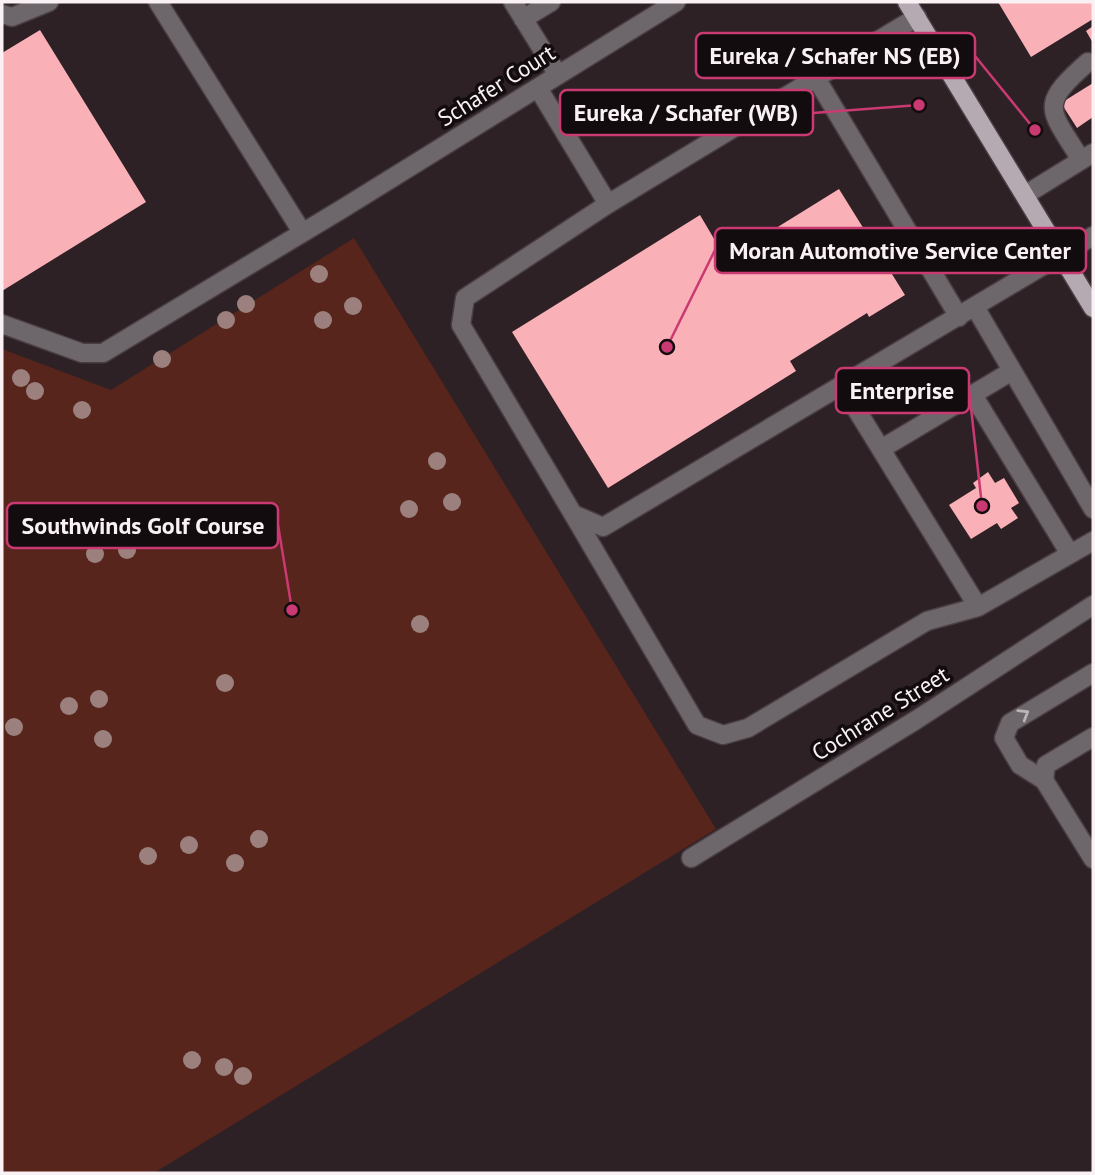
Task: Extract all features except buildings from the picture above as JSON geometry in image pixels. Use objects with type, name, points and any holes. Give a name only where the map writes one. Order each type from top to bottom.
[{"type":"main road","points":[[912,10],[1093,308]]},
{"type":"street","points":[[2,14],[12,17],[49,2]]},
{"type":"street","points":[[158,2],[302,232]]},
{"type":"street","points":[[513,2],[558,75]]},
{"type":"street","points":[[523,19],[551,2]]},
{"type":"street","name":"Schafer Court","points":[[2,324],[82,353],[103,353],[677,2]]},
{"type":"street","points":[[912,10],[816,78],[608,204],[466,298],[461,325],[697,725],[723,735],[748,728],[927,621],[978,607],[1093,541]]},
{"type":"street","points":[[1025,195],[1087,156],[1055,116],[1054,100],[1060,87],[1088,62]]},
{"type":"street","points":[[816,78],[967,312],[1012,371],[1093,509]]},
{"type":"street","points":[[538,88],[608,204]]},
{"type":"street","points":[[573,514],[603,527],[1093,236]]},
{"type":"street","points":[[881,449],[1012,371]]},
{"type":"street","points":[[842,386],[978,607]]},
{"type":"street","points":[[973,395],[1070,554]]},
{"type":"street","name":"Cochrane Street","points":[[691,858],[916,720],[1093,605]]},
{"type":"street","points":[[1093,673],[1010,723],[1003,738],[1020,765],[1045,772],[1093,859]]},
{"type":"street","points":[[1045,772],[1093,737]]},
{"type":"shaded area","points":[[354,238],[716,829],[154,1173],[2,1173],[2,349],[111,390]]},
{"type":"place","name":"Eureka / Schafer (WB)","points":[[919,105]]},
{"type":"place","name":"Eureka / Schafer NS (EB)","points":[[1035,130]]},
{"type":"place","name":"Moran Automotive Service Center","points":[[667,347]]},
{"type":"place","name":"Enterprise","points":[[982,506]]},
{"type":"place","name":"Southwinds Golf Course","points":[[292,610]]}]
